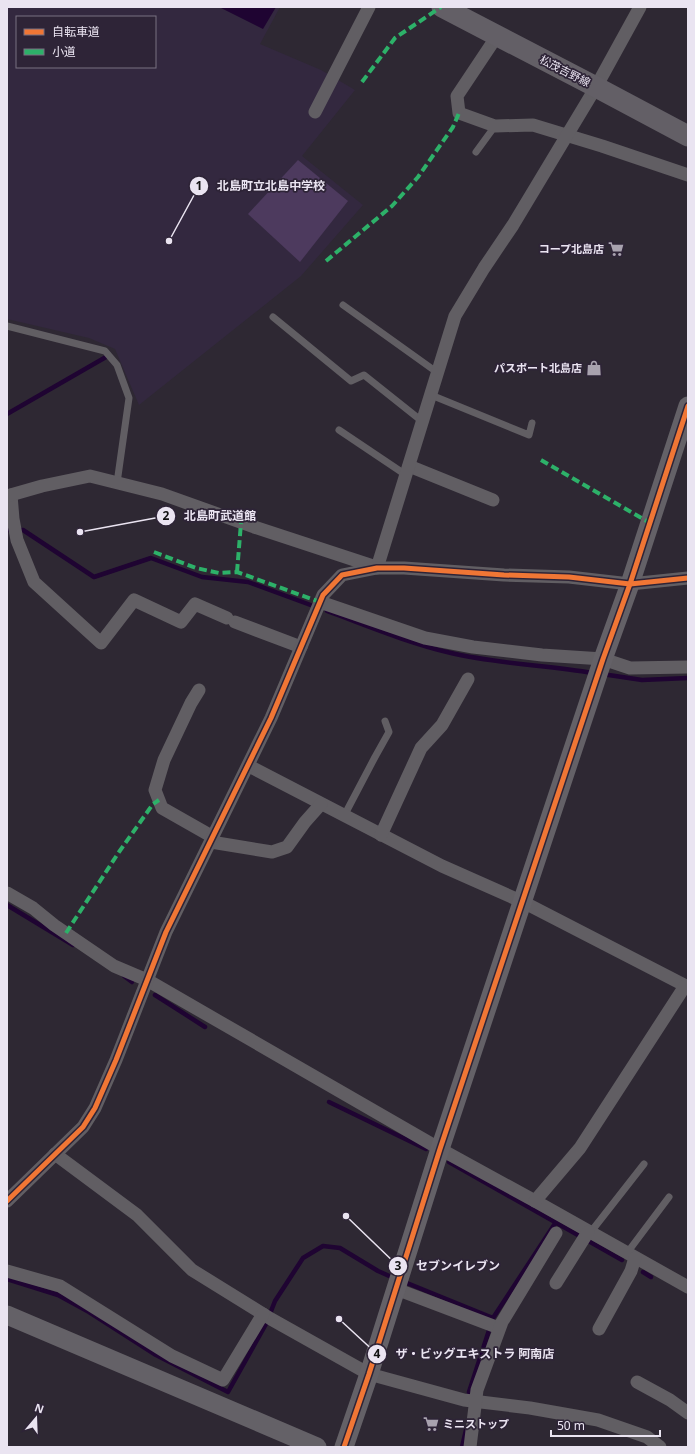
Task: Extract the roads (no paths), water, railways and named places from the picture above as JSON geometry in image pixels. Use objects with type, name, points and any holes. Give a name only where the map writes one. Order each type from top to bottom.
[{"type":"main road","name":"松茂吉野線","points":[[442,7],[688,136]]},
{"type":"street","points":[[315,112],[369,7]]},
{"type":"street","points":[[377,568],[455,316],[484,268],[513,225],[596,87],[640,7]]},
{"type":"street","points":[[497,36],[457,96],[459,113],[495,126],[533,125],[688,175]]},
{"type":"street","points":[[344,1447],[369,1374],[440,1150],[600,669],[630,584],[688,406]]},
{"type":"street","points":[[407,471],[493,500]]},
{"type":"street","points":[[301,647],[231,620],[195,604],[181,622],[134,600],[101,643],[34,582],[17,540],[9,496],[42,486],[90,476],[162,494],[254,527],[377,568]]},
{"type":"street","points":[[7,1201],[83,1127],[95,1108],[116,1060],[166,932],[249,766],[323,595],[342,575],[377,568],[404,568],[504,575],[569,577],[630,584],[688,578]]},
{"type":"street","points":[[320,602],[425,638],[473,647],[542,655],[600,669],[688,667]]},
{"type":"street","points":[[381,835],[421,748],[442,724],[468,679]]},
{"type":"street","points":[[199,690],[191,703],[164,760],[155,790],[162,808],[212,839],[272,852],[287,847],[305,822],[321,804]]},
{"type":"street","points":[[249,766],[442,866],[523,902],[687,987],[580,1148],[535,1201]]},
{"type":"street","points":[[7,893],[33,908],[54,925],[114,966],[147,980],[440,1150],[535,1201],[587,1235],[631,1256],[688,1287]]},
{"type":"street","points":[[55,1154],[137,1215],[192,1270],[266,1316],[369,1374],[476,1402],[530,1408],[598,1420],[647,1437],[660,1447]]},
{"type":"street","points":[[470,1447],[477,1390],[499,1328],[556,1233]]},
{"type":"street","points":[[556,1283],[587,1235]]},
{"type":"street","points":[[599,1329],[631,1271],[631,1256]]},
{"type":"street","points":[[7,1271],[60,1286],[172,1356],[223,1380],[266,1316]]},
{"type":"street","points":[[398,1283],[499,1328]]},
{"type":"street","points":[[7,1315],[317,1447]]},
{"type":"street","points":[[637,1382],[670,1400],[688,1413]]},
{"type":"lane","points":[[476,152],[495,126]]},
{"type":"lane","points":[[343,305],[438,373]]},
{"type":"lane","points":[[273,317],[351,381],[364,375],[423,422]]},
{"type":"lane","points":[[7,326],[105,351],[117,365],[129,398],[117,483]]},
{"type":"lane","points":[[431,395],[529,434],[532,423]]},
{"type":"lane","points":[[339,430],[407,471]]},
{"type":"lane","points":[[344,816],[374,757],[389,732],[385,721]]},
{"type":"lane","points":[[587,1235],[644,1164]]},
{"type":"lane","points":[[631,1256],[669,1197]]},
{"type":"waterway","points":[[7,414],[106,357]]},
{"type":"waterway","points":[[7,530],[23,530],[94,577],[151,558],[202,577],[248,582],[316,607]]},
{"type":"waterway","points":[[327,611],[404,639],[451,653],[486,660],[593,673]]},
{"type":"waterway","points":[[602,674],[642,680],[688,678]]},
{"type":"waterway","points":[[7,905],[73,945]]},
{"type":"waterway","points":[[124,976],[132,982]]},
{"type":"waterway","points":[[155,995],[205,1027]]},
{"type":"waterway","points":[[329,1102],[426,1149]]},
{"type":"waterway","points":[[449,1162],[622,1260]]},
{"type":"waterway","points":[[469,1399],[469,1392],[493,1318],[556,1222]]},
{"type":"waterway","points":[[7,1279],[58,1295],[89,1312],[156,1355],[228,1392],[266,1324],[275,1301],[303,1258],[323,1246],[340,1248],[378,1271],[396,1279]]},
{"type":"waterway","points":[[643,1272],[651,1277]]},
{"type":"waterway","points":[[402,1281],[493,1318]]},
{"type":"waterway","points":[[462,1447],[466,1430]]},
{"type":"place","name":"北島町立北島中学校","points":[[169,241]]},
{"type":"place","name":"コープ北島店","points":[[616,249]]},
{"type":"place","name":"パスポート北島店","points":[[594,368]]},
{"type":"place","name":"北島町武道館","points":[[80,532]]},
{"type":"place","name":"セブンイレブン","points":[[346,1216]]},
{"type":"place","name":"ザ・ビッグエキストラ 阿南店","points":[[339,1319]]},
{"type":"place","name":"ミニストップ","points":[[431,1424]]}]
